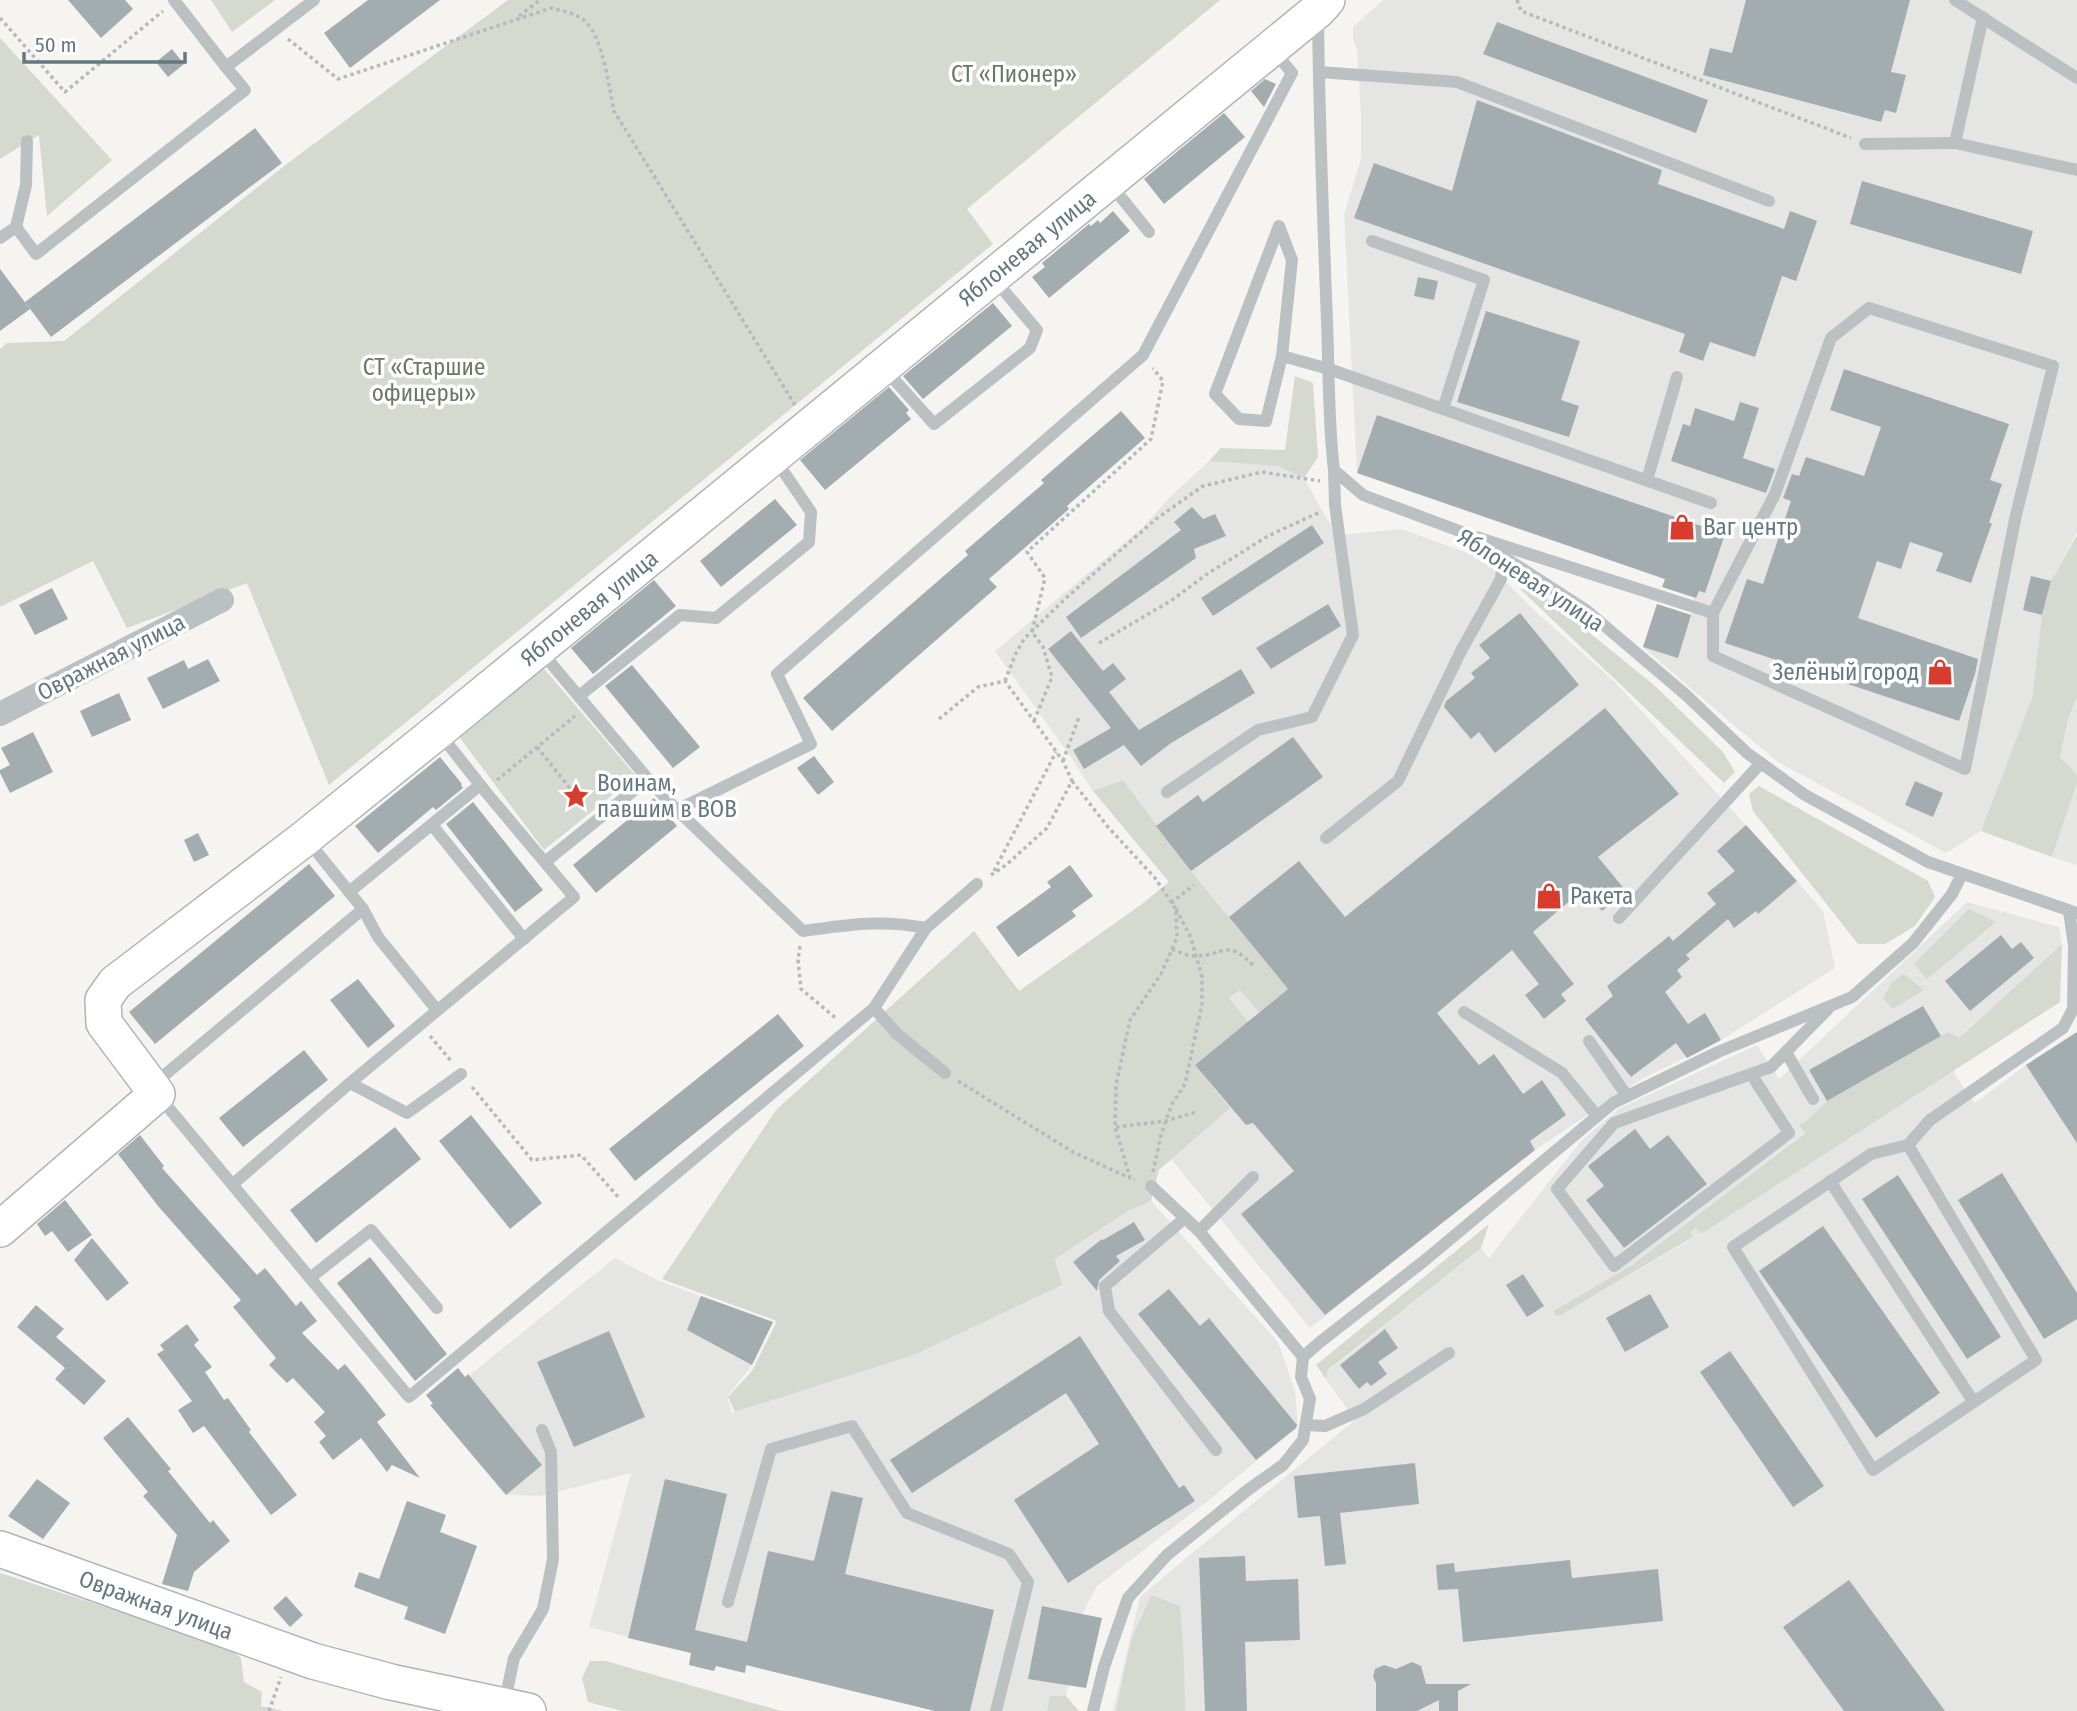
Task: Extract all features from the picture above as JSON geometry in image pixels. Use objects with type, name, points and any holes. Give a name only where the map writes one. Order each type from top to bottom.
[{"type":"street","name":"Яблоневая улица","points":[[157,1094],[104,1023],[103,1000],[114,983],[305,838],[438,731],[1322,5]]},
{"type":"street","name":"Овражная улица","points":[[0,714],[222,600]]},
{"type":"street","points":[[0,1228],[157,1094]]},
{"type":"street","name":"Овражная улица","points":[[0,1549],[313,1661],[391,1682],[516,1708]]},
{"type":"lane","points":[[16,227],[36,254],[245,90],[174,0]]},
{"type":"lane","points":[[226,66],[314,0]]},
{"type":"lane","points":[[1955,0],[2077,78]]},
{"type":"lane","name":"Яблоневая улица","points":[[1322,5],[1319,72],[1329,432],[1334,470],[1363,495],[1469,535],[1586,610],[1686,695],[1747,754],[1805,795],[1928,862],[2073,912]]},
{"type":"lane","points":[[1955,143],[1983,17]]},
{"type":"lane","points":[[677,810],[811,744],[777,674],[1143,355],[1292,73],[1272,48]]},
{"type":"lane","points":[[1319,72],[1457,82],[1769,201]]},
{"type":"lane","points":[[0,239],[16,227],[26,185],[27,141]]},
{"type":"lane","points":[[1866,144],[1955,143],[2077,170]]},
{"type":"lane","points":[[1108,182],[1149,232]]},
{"type":"lane","points":[[1279,226],[1292,260],[1282,356],[1266,421],[1239,419],[1215,394],[1279,226]]},
{"type":"lane","points":[[1371,241],[1484,280],[1443,409]]},
{"type":"lane","points":[[883,366],[934,425],[1030,348],[1037,330],[992,277]]},
{"type":"lane","points":[[1869,308],[2053,366],[2016,515],[1965,769],[1713,656],[1713,612],[1775,494],[1831,338],[1869,308]]},
{"type":"lane","points":[[1282,356],[1329,369],[1711,503]]},
{"type":"lane","points":[[1647,480],[1677,377]]},
{"type":"lane","points":[[583,700],[680,615],[716,618],[809,542],[811,512],[773,456]]},
{"type":"lane","points":[[1167,792],[1258,730],[1312,718],[1353,635],[1335,505],[1334,470]]},
{"type":"lane","points":[[1469,535],[1713,612]]},
{"type":"lane","points":[[1326,838],[1398,781],[1461,651],[1501,579],[1502,568],[1494,550]]},
{"type":"lane","points":[[539,649],[677,810],[803,930],[867,922],[898,923],[926,928]]},
{"type":"lane","points":[[233,1184],[574,897],[438,731]]},
{"type":"lane","points":[[1619,918],[1761,764]]},
{"type":"lane","points":[[545,862],[648,779]]},
{"type":"lane","points":[[349,892],[482,788]]},
{"type":"lane","points":[[432,825],[524,939]]},
{"type":"lane","points":[[305,838],[363,909],[378,937],[437,1010]]},
{"type":"lane","points":[[1093,1711],[1104,1667],[1128,1598],[1167,1555],[1283,1465],[1303,1440],[1310,1399],[1301,1377],[1303,1357],[1613,1103],[1718,1052],[1852,997],[1913,943],[1952,894],[1962,874]]},
{"type":"lane","points":[[363,909],[161,1078],[157,1094],[409,1396],[874,1008],[926,928],[977,884]]},
{"type":"lane","points":[[1908,1145],[2036,1360],[1873,1470],[1733,1247],[1871,1154],[1908,1145],[1930,1120],[2063,1028],[2073,1009],[2073,912]]},
{"type":"lane","points":[[1751,1074],[1789,1133],[1614,1266],[1557,1189],[1614,1123],[1751,1074],[1771,1067],[1832,1005]]},
{"type":"lane","points":[[874,1008],[897,1034],[945,1073]]},
{"type":"lane","points":[[1464,1012],[1562,1073],[1597,1116]]},
{"type":"lane","points":[[1589,1041],[1627,1096]]},
{"type":"lane","points":[[1786,1052],[1813,1099]]},
{"type":"lane","points":[[350,1083],[407,1113],[461,1074]]},
{"type":"lane","points":[[1199,1231],[1253,1177]]},
{"type":"lane","points":[[1830,1181],[1973,1401]]},
{"type":"lane","points":[[1151,1186],[1199,1231],[1303,1357]]},
{"type":"lane","points":[[1185,1219],[1105,1286],[1109,1311],[1216,1450]]},
{"type":"lane","points":[[310,1278],[371,1230],[438,1308]]},
{"type":"lane","points":[[1306,1425],[1325,1426],[1364,1409],[1449,1353]]},
{"type":"lane","points":[[728,1602],[771,1449],[852,1426],[907,1513],[1009,1554],[1028,1582],[996,1711]]},
{"type":"lane","points":[[516,1708],[514,1658],[542,1609],[553,1559],[551,1452],[542,1430]]},
{"type":"path","points":[[0,18],[65,92],[174,0]]},
{"type":"path","points":[[515,19],[540,0]]},
{"type":"path","points":[[1517,0],[1521,11],[1866,144]]},
{"type":"path","points":[[275,29],[338,79],[551,8],[572,13],[586,22],[598,43],[605,64],[614,111],[809,427]]},
{"type":"path","points":[[1034,721],[1052,677],[1043,647],[1032,632],[1045,578],[1027,552],[1151,439],[1163,381],[1143,355]]},
{"type":"path","points":[[1004,681],[1016,653],[1032,632],[1066,598],[1156,519],[1203,486],[1262,472],[1317,480],[1335,486]]},
{"type":"path","points":[[1099,643],[1172,600],[1268,536],[1335,505]]},
{"type":"path","points":[[940,719],[978,687],[1004,681]]},
{"type":"path","points":[[945,1073],[1073,1152],[1151,1186],[1154,1163],[1166,1121],[1172,1104],[1185,1084],[1202,1004],[1202,976],[1191,938],[1176,909],[1154,878],[1108,827],[1072,781],[1063,761],[1004,681]]},
{"type":"path","points":[[482,788],[537,747],[583,700]]},
{"type":"path","points":[[1063,761],[1079,718]]},
{"type":"path","points":[[537,747],[576,796]]},
{"type":"path","points":[[993,873],[1056,752]]},
{"type":"path","points":[[977,884],[1006,865],[1047,828],[1072,781]]},
{"type":"path","points":[[1171,903],[1194,885]]},
{"type":"path","points":[[1130,1178],[1115,1127],[1116,1085],[1130,1020],[1161,974],[1177,938],[1176,909]]},
{"type":"path","points":[[803,930],[798,960],[801,989],[848,1029]]},
{"type":"path","points":[[1172,949],[1196,956],[1224,949],[1242,954],[1254,965]]},
{"type":"path","points":[[420,1024],[532,1160],[581,1155],[631,1211]]},
{"type":"path","points":[[1115,1127],[1166,1121],[1196,1112]]},
{"type":"path","points":[[269,1711],[281,1677]]},
{"type":"shaded area","points":[[1383,0],[2077,0],[2077,532],[2051,581],[2042,615],[2032,698],[1981,831],[1946,853],[1778,762],[1730,722],[1643,647],[1656,606],[1691,616],[1696,590],[1357,473],[1344,214],[1361,159],[1361,113],[1353,27]]},
{"type":"shaded area","points":[[1209,461],[1277,466],[1304,478],[1327,519],[1340,535],[1401,529],[1482,558],[1537,613],[1615,682],[1823,911],[1835,968],[1721,1040],[1642,1079],[1535,1150],[1310,1328],[1171,1159],[1230,1108],[1195,1065],[1247,1022],[1229,999],[1240,989],[1288,988],[1191,871],[1123,780],[1093,791],[995,651],[1143,527],[1169,498]]},
{"type":"shaded area","points":[[2077,697],[2077,775],[2060,757],[2068,719]]},
{"type":"shaded area","points":[[2077,783],[2077,865],[2052,857]]},
{"type":"shaded area","points":[[1967,902],[2059,927],[2062,944],[1959,1038],[1948,1032],[1827,1101],[1799,1125],[1805,1132],[1632,1265],[1553,1311],[1558,1317],[1693,1238],[1690,1232],[1697,1228],[1701,1234],[1953,1070],[1975,1103],[2077,1032],[2077,1711],[1113,1711],[1140,1597],[1355,1420],[1326,1379],[1328,1371],[1481,1248],[1489,1258],[1582,1140],[1618,1109],[1757,1045],[1779,1079]]},
{"type":"shaded area","points":[[1151,1201],[1278,1342],[1295,1391],[1298,1427],[1097,1586],[1082,1614],[1066,1696],[1050,1696],[1047,1711],[935,1711],[747,1665],[745,1673],[716,1666],[714,1671],[689,1665],[691,1653],[589,1627],[631,1473],[541,1496],[506,1495],[431,1406],[615,1258],[659,1281],[773,1322],[752,1365],[727,1397],[732,1413],[914,1355],[1061,1285],[1055,1259],[1128,1211]]},
{"type":"green space","points":[[211,0],[275,0],[232,32]]},
{"type":"green space","name":"СТ «Старшие офицеры»","points":[[508,0],[1220,0],[967,209],[993,244],[329,785],[247,583],[127,628],[93,561],[0,607],[0,349],[7,343],[64,341],[288,163]]},
{"type":"green space","points":[[0,38],[112,160],[47,216],[39,135],[0,159]]},
{"type":"green space","points":[[1295,376],[1313,383],[1318,457],[1304,478],[1277,466],[1209,461],[1221,448],[1285,450]]},
{"type":"green space","points":[[2077,535],[2077,697],[2068,719],[2060,757],[2077,775],[2077,783],[2052,857],[1981,831],[2032,698],[2042,615],[2051,581]]},
{"type":"green space","points":[[1520,589],[1539,592],[1654,685],[1723,752],[1735,772],[1724,783]]},
{"type":"green space","points":[[540,664],[636,776],[544,850],[457,734]]},
{"type":"green space","points":[[1123,780],[1191,871],[1288,989],[1259,1012],[1240,990],[1229,998],[1248,1022],[1195,1065],[1230,1108],[1159,1170],[1151,1201],[1128,1211],[1055,1259],[1062,1285],[914,1355],[735,1412],[728,1397],[752,1371],[777,1321],[662,1279],[776,1110],[974,931],[1019,991],[1169,882],[1093,791]]},
{"type":"green space","points":[[1759,786],[1928,881],[1935,897],[1915,926],[1885,944],[1858,944],[1753,811],[1749,794]]},
{"type":"green space","points":[[1969,909],[1996,922],[1927,979],[1914,964]]},
{"type":"green space","points":[[2062,944],[2060,1002],[1701,1234],[1696,1228],[1690,1232],[1693,1237],[1558,1317],[1553,1311],[1632,1265],[1805,1133],[1799,1125],[1827,1101],[1948,1032],[1959,1038]]},
{"type":"green space","points":[[1904,974],[1924,990],[1893,1009],[1883,999],[1892,982]]},
{"type":"green space","points":[[1489,1224],[1481,1248],[1328,1370],[1326,1379],[1316,1365]]},
{"type":"green space","points":[[0,1573],[226,1646],[241,1658],[244,1682],[262,1692],[261,1706],[284,1711],[0,1711]]},
{"type":"green space","points":[[1151,1595],[1180,1606],[1185,1711],[1116,1711],[1131,1640]]},
{"type":"green space","points":[[590,1661],[606,1661],[781,1711],[622,1711],[588,1702],[582,1678]]},
{"type":"green space","points":[[1050,1696],[1066,1696],[1079,1711],[1047,1711]]},
{"type":"building","points":[[68,0],[125,0],[133,9],[101,38]]},
{"type":"building","points":[[368,0],[440,0],[350,68],[324,33]]},
{"type":"building","points":[[1746,0],[1910,0],[1891,72],[1906,75],[1896,113],[1885,110],[1881,122],[1703,75],[1710,48],[1732,53]]},
{"type":"building","points":[[1497,22],[1708,100],[1696,133],[1483,54]]},
{"type":"building","points":[[172,49],[184,64],[168,77],[156,62]]},
{"type":"building","points":[[1265,79],[1276,84],[1264,107],[1251,91]]},
{"type":"building","points":[[1477,100],[1662,170],[1658,184],[1784,229],[1790,211],[1817,221],[1796,281],[1782,276],[1755,357],[1710,342],[1703,361],[1679,352],[1685,334],[1354,218],[1374,163],[1452,191]]},
{"type":"building","points":[[1224,113],[1245,137],[1164,204],[1144,179]]},
{"type":"building","points":[[255,128],[282,163],[51,337],[25,302]]},
{"type":"building","points":[[1862,181],[2033,231],[2021,274],[1850,224]]},
{"type":"building","points":[[1113,211],[1130,231],[1049,298],[1032,277],[1045,267],[1042,263],[1089,224],[1091,226],[1098,220],[1100,223]]},
{"type":"building","points":[[0,269],[30,309],[0,331]]},
{"type":"building","points":[[1418,277],[1438,281],[1434,300],[1414,296]]},
{"type":"building","points":[[993,303],[1012,326],[923,399],[903,376]]},
{"type":"building","points":[[1486,311],[1580,341],[1561,400],[1579,406],[1569,437],[1457,402]]},
{"type":"building","points":[[1844,369],[2009,424],[1990,480],[2002,484],[1989,523],[1992,523],[1971,583],[1936,571],[1943,553],[1910,542],[1901,569],[1877,561],[1858,618],[1978,659],[1959,721],[1725,643],[1747,579],[1763,584],[1791,501],[1783,498],[1792,474],[1799,476],[1806,457],[1864,476],[1881,427],[1830,410]]},
{"type":"building","points":[[889,387],[909,410],[906,413],[911,419],[825,490],[800,460]]},
{"type":"building","points":[[1740,402],[1759,408],[1743,458],[1775,469],[1766,493],[1671,461],[1683,424],[1690,426],[1695,408],[1734,421]]},
{"type":"building","points":[[1121,411],[1145,438],[989,579],[997,587],[832,731],[803,698],[968,555],[965,551],[1044,483],[1041,480]]},
{"type":"building","points":[[1377,415],[1725,534],[1705,593],[1699,591],[1696,598],[1662,587],[1665,579],[1357,473]]},
{"type":"building","points":[[775,499],[797,525],[721,587],[700,561]]},
{"type":"building","points":[[1192,507],[1203,519],[1215,514],[1226,536],[1194,549],[1196,558],[1081,638],[1066,617],[1181,530],[1174,522]]},
{"type":"building","points":[[1312,525],[1324,543],[1213,616],[1201,598]]},
{"type":"building","points":[[2031,576],[2051,581],[2042,615],[2023,610]]},
{"type":"building","points":[[654,580],[676,606],[593,674],[571,648]]},
{"type":"building","points":[[52,588],[68,619],[35,635],[19,605]]},
{"type":"building","points":[[1328,604],[1341,626],[1271,669],[1256,648]]},
{"type":"building","points":[[1657,604],[1691,615],[1678,658],[1643,647]]},
{"type":"building","points":[[1520,613],[1579,685],[1495,753],[1479,732],[1471,739],[1444,707],[1446,701],[1475,678],[1471,673],[1490,658],[1479,645]]},
{"type":"building","points":[[1071,631],[1103,671],[1113,663],[1126,679],[1109,692],[1139,730],[1241,669],[1255,693],[1171,743],[1141,766],[1124,745],[1084,769],[1073,750],[1111,728],[1048,649]]},
{"type":"building","points":[[208,659],[220,681],[163,709],[147,678],[184,660],[188,669]]},
{"type":"building","points":[[632,665],[700,747],[673,768],[605,686]]},
{"type":"building","points":[[119,693],[131,720],[92,737],[80,711]]},
{"type":"building","points":[[1605,708],[1679,794],[1598,857],[1626,891],[1602,911],[1584,889],[1533,932],[1574,984],[1561,994],[1566,1001],[1544,1019],[1525,995],[1539,984],[1512,950],[1437,1013],[1479,1065],[1494,1054],[1523,1094],[1542,1080],[1566,1115],[1530,1141],[1535,1150],[1325,1315],[1241,1214],[1294,1171],[1253,1123],[1246,1125],[1195,1065],[1288,989],[1229,917],[1299,861],[1345,917]]},
{"type":"building","points":[[33,732],[53,772],[10,793],[0,773],[0,770],[10,765],[1,748]]},
{"type":"building","points":[[1293,737],[1323,777],[1191,871],[1156,826],[1198,795],[1203,802]]},
{"type":"building","points":[[814,756],[834,782],[818,795],[797,768]]},
{"type":"building","points":[[440,757],[463,788],[436,810],[433,807],[378,853],[355,826]]},
{"type":"building","points":[[1915,781],[1943,793],[1933,817],[1905,805]]},
{"type":"building","points":[[654,798],[677,826],[596,893],[573,865]]},
{"type":"building","points":[[473,802],[543,890],[515,912],[446,824]]},
{"type":"building","points":[[1746,825],[1797,881],[1758,914],[1756,911],[1734,928],[1728,919],[1686,955],[1690,959],[1677,970],[1682,977],[1665,992],[1688,1024],[1705,1013],[1721,1040],[1687,1058],[1676,1043],[1631,1077],[1585,1019],[1613,996],[1607,986],[1669,936],[1673,941],[1716,904],[1707,893],[1735,871],[1717,851]]},
{"type":"building","points":[[198,833],[209,855],[194,862],[184,840]]},
{"type":"building","points":[[309,864],[335,896],[155,1044],[129,1012]]},
{"type":"building","points":[[1070,865],[1093,896],[1072,911],[1076,916],[1018,957],[996,927],[1051,887],[1047,882]]},
{"type":"building","points":[[2001,935],[2012,949],[2021,942],[2034,958],[1970,1011],[1945,981]]},
{"type":"building","points":[[358,979],[395,1026],[368,1048],[330,1000]]},
{"type":"building","points":[[1923,1006],[1941,1036],[1827,1101],[1809,1070]]},
{"type":"building","points":[[778,1014],[804,1046],[635,1181],[609,1149]]},
{"type":"building","points":[[2077,1032],[2077,1143],[2026,1065]]},
{"type":"building","points":[[304,1050],[328,1080],[243,1147],[219,1118]]},
{"type":"building","points":[[471,1115],[542,1203],[510,1229],[439,1141]]},
{"type":"building","points":[[395,1127],[421,1159],[316,1243],[290,1210]]},
{"type":"building","points":[[1635,1129],[1650,1149],[1668,1135],[1707,1184],[1624,1248],[1586,1200],[1604,1186],[1588,1166]]},
{"type":"building","points":[[140,1135],[164,1166],[162,1168],[257,1275],[265,1268],[296,1306],[301,1301],[317,1321],[302,1333],[338,1370],[345,1364],[363,1386],[386,1415],[377,1422],[420,1478],[392,1465],[387,1472],[361,1438],[333,1460],[319,1442],[326,1436],[314,1422],[325,1412],[293,1378],[287,1383],[269,1365],[276,1358],[233,1307],[241,1300],[158,1206],[118,1154]]},
{"type":"building","points":[[2002,1173],[2077,1293],[2077,1319],[2044,1339],[1958,1200]]},
{"type":"building","points":[[1898,1175],[2001,1337],[1967,1359],[1862,1199]]},
{"type":"building","points":[[65,1200],[92,1235],[68,1252],[52,1231],[45,1236],[37,1224]]},
{"type":"building","points":[[1134,1222],[1145,1240],[1116,1256],[1120,1261],[1099,1280],[1097,1291],[1073,1262],[1102,1239]]},
{"type":"building","points":[[1823,1226],[1940,1393],[1876,1438],[1759,1271]]},
{"type":"building","points":[[92,1238],[129,1283],[107,1301],[74,1260]]},
{"type":"building","points":[[370,1257],[447,1354],[415,1381],[337,1283]]},
{"type":"building","points":[[1523,1274],[1544,1306],[1527,1317],[1506,1285]]},
{"type":"building","points":[[1169,1289],[1200,1326],[1209,1318],[1297,1425],[1256,1460],[1138,1314]]},
{"type":"building","points":[[1650,1294],[1669,1327],[1625,1352],[1606,1318]]},
{"type":"building","points":[[701,1296],[773,1322],[752,1365],[687,1330]]},
{"type":"building","points":[[36,1305],[64,1329],[56,1337],[106,1381],[84,1405],[55,1379],[65,1368],[17,1327]]},
{"type":"building","points":[[187,1324],[199,1340],[194,1345],[212,1367],[205,1372],[224,1400],[228,1398],[251,1430],[249,1432],[297,1495],[271,1515],[204,1426],[193,1433],[178,1410],[192,1401],[157,1354],[164,1350],[160,1345]]},
{"type":"building","points":[[1385,1329],[1398,1348],[1378,1362],[1387,1374],[1371,1386],[1367,1382],[1359,1389],[1340,1365]]},
{"type":"building","points":[[609,1331],[645,1417],[574,1447],[537,1362]]},
{"type":"building","points":[[1080,1336],[1179,1488],[1184,1485],[1195,1501],[1068,1583],[1014,1500],[1099,1444],[1066,1393],[912,1493],[890,1460]]},
{"type":"building","points":[[1730,1351],[1824,1486],[1793,1507],[1700,1372]]},
{"type":"building","points":[[458,1368],[465,1377],[468,1374],[542,1465],[506,1495],[430,1405],[433,1404],[426,1395]]},
{"type":"building","points":[[128,1417],[171,1469],[168,1471],[210,1523],[213,1520],[230,1541],[194,1572],[188,1591],[162,1584],[177,1535],[143,1496],[148,1492],[103,1438]]},
{"type":"building","points":[[1415,1463],[1419,1504],[1340,1513],[1346,1564],[1325,1566],[1320,1516],[1298,1518],[1294,1476]]},
{"type":"building","points":[[37,1479],[70,1503],[43,1539],[8,1516]]},
{"type":"building","points":[[665,1479],[727,1494],[695,1630],[747,1642],[768,1551],[814,1561],[831,1491],[863,1498],[845,1574],[994,1610],[970,1711],[935,1711],[746,1665],[745,1673],[716,1666],[714,1671],[689,1665],[691,1653],[628,1638]]},
{"type":"building","points":[[407,1501],[446,1515],[440,1532],[477,1546],[445,1634],[404,1619],[408,1607],[354,1587],[359,1572],[379,1579]]},
{"type":"building","points":[[1245,1556],[1246,1581],[1298,1579],[1300,1640],[1245,1642],[1247,1711],[1205,1711],[1199,1558]]},
{"type":"building","points":[[1570,1560],[1572,1578],[1658,1569],[1663,1621],[1463,1642],[1458,1589],[1438,1590],[1436,1565],[1454,1563],[1455,1572]]},
{"type":"building","points":[[1849,1580],[1945,1711],[1844,1711],[1783,1627]]},
{"type":"building","points":[[286,1596],[303,1615],[290,1627],[273,1608]]},
{"type":"building","points":[[1042,1606],[1102,1618],[1086,1688],[1028,1679]]},
{"type":"building","points":[[1412,1662],[1421,1666],[1426,1684],[1471,1684],[1458,1691],[1458,1711],[1439,1711],[1439,1700],[1417,1711],[1376,1711],[1376,1683],[1373,1677],[1375,1669],[1384,1665],[1396,1669]]},
{"type":"place","name":"Ваг центр","points":[[1682,527]]},
{"type":"place","name":"Зелёный город","points":[[1940,672]]},
{"type":"place","name":"Воинам, павшим в ВОВ","points":[[576,796]]},
{"type":"place","name":"Ракета","points":[[1549,896]]},
{"type":"park label","name":"СТ «Пионер»","points":[[1014,74]]}]
